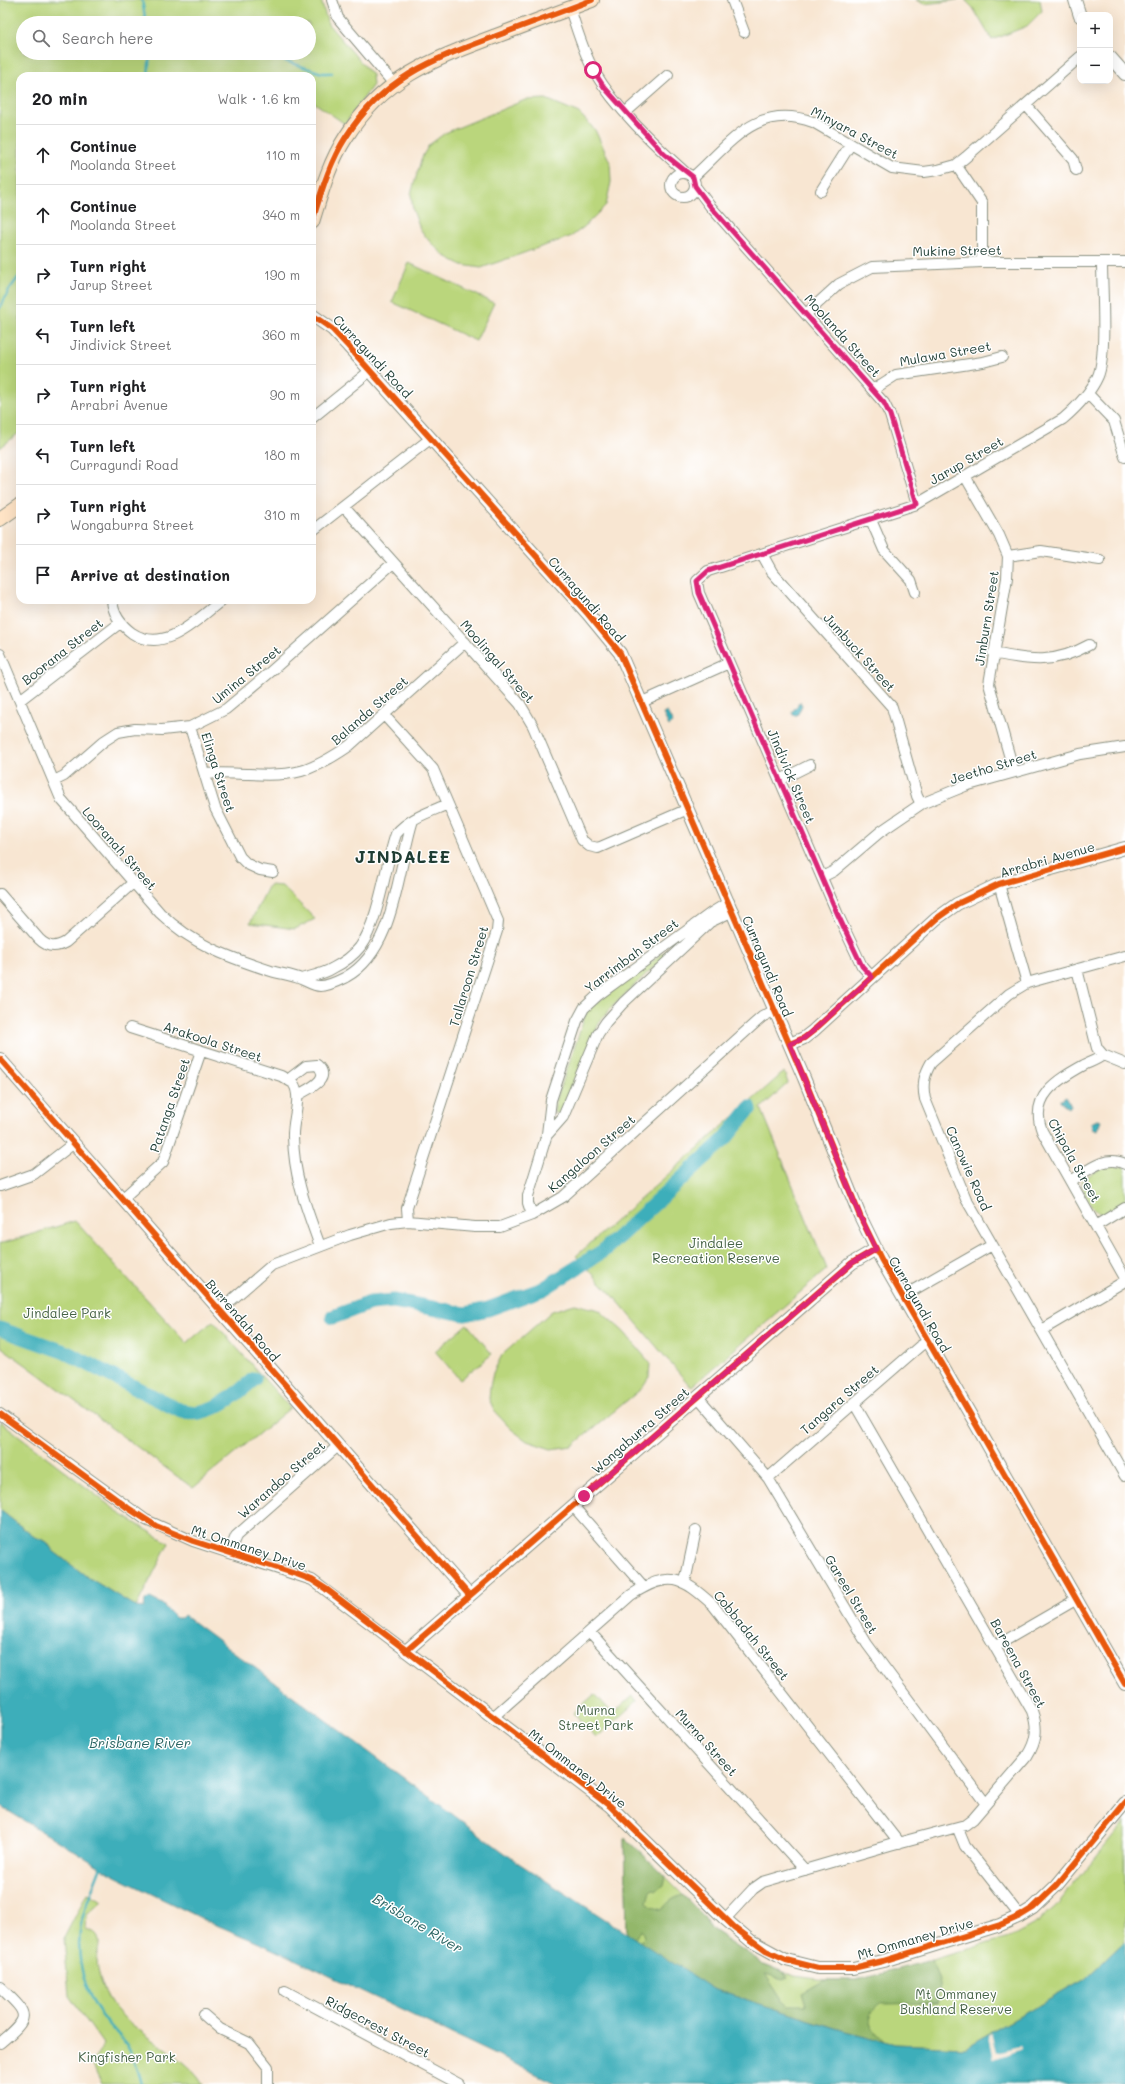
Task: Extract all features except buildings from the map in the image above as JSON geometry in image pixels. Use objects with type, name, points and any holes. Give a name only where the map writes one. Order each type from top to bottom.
[{"type":"main road","points":[[316,209],[326,177],[346,137],[376,100],[394,84],[436,58],[592,0]]},
{"type":"main road","points":[[2,519],[16,508]]},
{"type":"street","points":[[332,0],[338,18],[394,84]]},
{"type":"street","points":[[732,0],[744,32]]},
{"type":"street","points":[[1075,0],[1079,12]]},
{"type":"street","name":"Moolanda Street","points":[[570,8],[593,70],[604,87],[664,154],[691,179],[710,206],[884,403],[890,415],[917,504]]},
{"type":"street","name":"Minyara Street","points":[[691,179],[748,127],[762,120],[774,117],[801,118],[813,122],[850,145],[892,168],[911,172],[924,172],[956,165],[1077,60]]},
{"type":"street","points":[[1113,60],[1125,74]]},
{"type":"street","points":[[626,112],[668,75]]},
{"type":"street","points":[[1026,105],[1073,159],[1076,170]]},
{"type":"street","points":[[821,191],[850,145]]},
{"type":"street","name":"Moolanda Street","points":[[664,154],[672,181]]},
{"type":"street","points":[[956,165],[982,203],[982,262]]},
{"type":"street","points":[[676,175],[691,179],[688,196],[681,196],[674,193],[672,181],[676,175]]},
{"type":"street","name":"Moolanda Street","points":[[688,196],[710,206]]},
{"type":"street","name":"Mukine Street","points":[[806,314],[839,284],[854,274],[872,267],[982,262],[1125,262]]},
{"type":"street","name":"Jarup Street","points":[[697,581],[708,571],[917,504],[1063,418],[1077,407],[1088,394],[1098,375],[1101,360],[1102,263]]},
{"type":"street","name":"Curragundi Road","points":[[316,318],[332,330],[370,371],[611,640],[625,662],[790,1044],[860,1216],[876,1249],[1125,1684]]},
{"type":"street","name":"Mulawa Street","points":[[874,390],[896,375],[983,362],[1002,357]]},
{"type":"street","points":[[316,415],[370,371]]},
{"type":"street","points":[[1088,394],[1114,420],[1125,457]]},
{"type":"street","points":[[316,528],[430,439]]},
{"type":"street","name":"Jimburn Street","points":[[965,476],[999,535],[1008,556],[1008,578],[989,684],[1014,772]]},
{"type":"street","name":"Moolingal Street","points":[[344,507],[520,704],[527,716],[579,834],[589,846],[598,848],[688,809]]},
{"type":"street","points":[[871,520],[884,550],[911,580],[915,592]]},
{"type":"street","points":[[1008,556],[1041,551],[1100,560]]},
{"type":"street","name":"Jumbuck Street","points":[[762,554],[772,572],[892,707],[917,796],[921,804]]},
{"type":"street","name":"Umina Street","points":[[54,781],[64,776],[104,740],[118,732],[190,727],[214,716],[238,701],[393,563]]},
{"type":"street","name":"Jindivick Street","points":[[697,581],[699,593],[856,956],[862,966],[872,977]]},
{"type":"street","points":[[113,604],[120,623],[127,630],[145,639],[165,639],[174,636],[217,604]]},
{"type":"street","name":"Boorana Street","points":[[20,700],[120,623]]},
{"type":"street","name":"Balanda Street","points":[[206,774],[219,772],[276,775],[303,772],[328,760],[349,746],[465,642]]},
{"type":"street","points":[[994,653],[1024,659],[1049,659],[1076,652],[1089,645]]},
{"type":"street","name":"Looranah Street","points":[[0,654],[61,799],[160,913],[189,938],[234,959],[301,979],[319,986],[338,982],[354,973],[366,962],[380,943],[389,915],[413,820]]},
{"type":"street","points":[[642,702],[729,663]]},
{"type":"street","name":"Tallaroon Street","points":[[384,715],[433,769],[498,921],[497,931],[407,1208],[408,1221]]},
{"type":"street","name":"Elinga Street","points":[[190,727],[206,774],[215,808],[240,857],[247,864],[260,870],[273,872]]},
{"type":"street","name":"Jeetho Street","points":[[822,877],[834,871],[880,832],[921,804],[965,786],[1014,772],[1080,754],[1125,747]]},
{"type":"street","points":[[780,780],[810,765]]},
{"type":"street","points":[[301,979],[332,969],[345,961],[359,949],[367,935],[372,920],[396,834],[402,827],[413,820],[448,804]]},
{"type":"street","name":"Arrabri Avenue","points":[[790,1044],[804,1038],[813,1031],[936,919],[957,904],[999,884],[1125,848]]},
{"type":"street","points":[[0,894],[39,940],[46,945],[53,947],[66,942],[134,882]]},
{"type":"street","points":[[999,884],[1026,983]]},
{"type":"street","name":"Yarrimbah Street","points":[[546,1138],[563,1117],[598,1034],[606,1022],[623,1003],[710,922],[731,906]]},
{"type":"street","name":"Yarrimbah Street","points":[[532,1215],[528,1203],[528,1196],[546,1138],[551,1100],[577,1021],[584,1008],[597,996],[684,932],[731,906]]},
{"type":"street","name":"Canowie Road","points":[[1125,956],[1026,983],[1009,994],[939,1055],[925,1073],[922,1088],[925,1099],[966,1199],[1125,1476]]},
{"type":"street","points":[[1077,969],[1097,1048],[1103,1055],[1125,1064]]},
{"type":"street","name":"Kangaloon Street","points":[[220,1310],[272,1265],[320,1246],[390,1223],[408,1221],[475,1227],[497,1227],[532,1215],[563,1197],[754,1024],[762,1017],[775,1010]]},
{"type":"street","name":"Arakoola Street","points":[[130,1028],[289,1079]]},
{"type":"street","name":"Patanga Street","points":[[122,1199],[163,1162],[201,1052]]},
{"type":"street","name":"Chipala Street","points":[[1103,1055],[1061,1077],[1043,1096],[1038,1119],[1042,1131],[1097,1225],[1125,1278]]},
{"type":"street","name":"Burrendah Road","points":[[0,1059],[469,1595]]},
{"type":"street","points":[[298,1094],[320,1081],[322,1075],[321,1070],[317,1065],[310,1065],[289,1079],[295,1084],[298,1094],[293,1124],[294,1163],[300,1188],[320,1246]]},
{"type":"street","points":[[0,1186],[34,1174],[74,1143]]},
{"type":"street","points":[[1071,1182],[1103,1162],[1120,1161],[1125,1164]]},
{"type":"street","points":[[1097,1225],[1125,1208]]},
{"type":"street","points":[[903,1296],[992,1245]]},
{"type":"street","name":"Wongaburra Street","points":[[406,1651],[852,1263],[876,1249]]},
{"type":"street","points":[[1042,1330],[1125,1281]]},
{"type":"street","name":"Tangara Street","points":[[768,1478],[920,1346],[929,1341]]},
{"type":"street","name":"Gareel Street","points":[[698,1397],[768,1478],[868,1644],[986,1804]]},
{"type":"street","name":"Bareena Street","points":[[725,1919],[753,1889],[763,1882],[899,1843],[958,1829],[974,1820],[1027,1756],[1034,1745],[1036,1735],[1035,1721],[1032,1711],[996,1646],[854,1403]]},
{"type":"street","name":"Mt Ommaney Drive","points":[[0,1414],[146,1520],[193,1541],[312,1580],[610,1806],[725,1919],[751,1941],[766,1951],[786,1960],[818,1968],[853,1968],[883,1961],[1000,1925],[1020,1916],[1033,1908],[1058,1885],[1125,1803]]},
{"type":"street","name":"Warandoo Street","points":[[229,1553],[236,1536],[338,1446]]},
{"type":"street","points":[[573,1506],[644,1587]]},
{"type":"street","points":[[493,1717],[632,1595],[650,1583],[665,1580],[685,1582],[696,1530]]},
{"type":"street","name":"Cobbadah Street","points":[[685,1582],[714,1605],[899,1843]]},
{"type":"street","points":[[996,1646],[1077,1599]]},
{"type":"street","name":"Murna Street","points":[[590,1632],[805,1870]]},
{"type":"street","points":[[958,1829],[965,1846],[1020,1916]]},
{"type":"street","points":[[0,1987],[20,2008],[24,2017],[21,2025],[0,2043]]},
{"type":"street","name":"Ridgecrest Street","points":[[285,1991],[459,2084]]},
{"type":"street","points":[[204,2015],[220,2029],[249,2043],[268,2067],[268,2084]]},
{"type":"green space","points":[[0,0],[321,0],[328,24],[372,75],[373,85],[345,124],[316,104],[316,72],[16,72],[16,435],[0,448]]},
{"type":"green space","points":[[916,0],[958,0],[924,4]]},
{"type":"green space","points":[[965,0],[1040,0],[1042,11],[1027,26],[992,40],[973,8]]},
{"type":"green space","points":[[546,99],[579,113],[595,130],[610,162],[611,182],[606,205],[585,226],[572,236],[481,268],[462,265],[445,256],[430,242],[420,229],[413,210],[411,194],[422,157],[429,145],[445,133],[525,100]]},
{"type":"green space","points":[[409,263],[494,303],[476,341],[392,302]]},
{"type":"green space","points":[[269,885],[282,886],[315,919],[295,929],[250,923]]},
{"type":"green space","points":[[687,935],[614,1005],[600,1021],[559,1114],[554,1113],[555,1104],[587,1010]]},
{"type":"green space","name":"Jindalee Recreation Reserve","points":[[784,1072],[788,1083],[761,1108],[827,1269],[691,1387],[616,1299],[576,1256]]},
{"type":"green space","points":[[1107,1165],[1125,1167],[1125,1203],[1104,1216],[1100,1214],[1089,1202],[1081,1181]]},
{"type":"green space","name":"Jindalee Park","points":[[75,1221],[187,1343],[213,1321],[290,1408],[193,1488],[0,1346],[0,1244]]},
{"type":"green space","points":[[575,1304],[599,1310],[624,1332],[650,1363],[649,1377],[641,1389],[572,1446],[551,1449],[527,1441],[511,1429],[495,1412],[489,1399],[490,1387],[493,1373],[502,1355],[552,1311]]},
{"type":"green space","points":[[467,1324],[492,1354],[460,1380],[435,1351]]},
{"type":"green space","points":[[0,1421],[122,1515],[169,1543],[136,1607],[86,1576],[53,1551],[47,1542],[33,1536],[0,1510]]},
{"type":"green space","name":"Murna Street Park","points":[[595,1694],[613,1714],[633,1696],[637,1701],[596,1738],[573,1713]]},
{"type":"green space","name":"Mt Ommaney Bushland Reserve","points":[[1125,1822],[1125,1941],[1084,1980],[965,2047],[895,2044],[835,2028],[713,1989],[627,1934],[625,1837],[703,1915],[710,1928],[764,1964],[794,1976],[825,1980],[858,1980],[895,1971],[996,1941],[1016,1934],[1038,1922],[1056,1906]]},
{"type":"green space","points":[[625,1837],[665,1876],[663,1885],[656,1891],[653,1889],[650,1891],[647,1902],[652,1907],[662,1910],[671,1900],[683,1895],[703,1915],[710,1928],[764,1964],[784,1972],[788,1977],[783,1979],[765,1974],[782,2000],[789,2006],[806,2006],[802,1993],[825,1980],[858,1980],[931,1960],[940,1982],[939,1998],[936,2003],[880,2004],[871,2014],[870,2023],[884,2041],[835,2028],[713,1989],[639,1942],[645,1936],[642,1930],[634,1939],[627,1934]]},
{"type":"green space","name":"Kingfisher Park","points":[[87,1893],[102,1901],[87,1915],[86,1929],[95,1933],[99,1940],[97,1965],[102,1985],[108,1998],[125,2019],[187,2065],[203,2084],[102,2084],[92,2064],[103,2044],[69,1996],[64,1938]]},
{"type":"water","points":[[800,702],[802,705],[798,714],[795,716],[792,712]]},
{"type":"water","points":[[667,712],[673,723],[669,726],[663,714]]},
{"type":"water","points":[[1066,1097],[1071,1105],[1069,1108],[1060,1101]]},
{"type":"water","points":[[1097,1120],[1101,1121],[1097,1131],[1092,1129],[1091,1123]]},
{"type":"water","name":"Brisbane River","points":[[0,1510],[33,1536],[47,1542],[53,1551],[86,1576],[136,1607],[144,1608],[145,1601],[150,1598],[162,1604],[176,1618],[181,1618],[184,1615],[517,1862],[713,1989],[835,2028],[895,2044],[965,2047],[1084,1980],[1125,1941],[1125,2084],[557,2084],[273,1949],[207,1921],[115,1876],[0,1806]]},
{"type":"pier","points":[[992,2033],[997,2052],[1020,2046],[1021,2049],[994,2059],[989,2035]]},
{"type":"waterway","points":[[142,0],[145,16]]},
{"type":"waterway","points":[[148,72],[149,60]]},
{"type":"waterway","points":[[282,60],[322,73],[332,73]]},
{"type":"waterway","points":[[0,308],[9,290],[16,280]]},
{"type":"waterway","points":[[333,1317],[370,1303],[394,1301],[465,1314],[488,1309],[543,1289],[603,1251],[725,1139],[750,1108]]},
{"type":"waterway","points":[[0,1329],[65,1352],[181,1411],[198,1413],[215,1407],[229,1399],[254,1379]]},
{"type":"waterway","points":[[101,1866],[82,1919],[79,1945],[80,1959],[84,1979],[92,2001],[129,2049],[141,2084]]},
{"type":"cycle path","points":[[316,209],[326,178],[346,137],[361,116],[376,99],[393,85],[411,73],[451,53],[592,0]]},
{"type":"cycle path","points":[[316,318],[332,329],[348,346],[588,614],[620,653],[804,1078],[860,1216],[881,1259],[1125,1684]]},
{"type":"cycle path","points":[[790,1044],[804,1038],[813,1031],[936,919],[957,904],[999,884],[1125,848]]},
{"type":"cycle path","points":[[0,1059],[469,1595]]},
{"type":"cycle path","points":[[406,1651],[852,1263],[876,1249]]},
{"type":"cycle path","points":[[0,1414],[128,1508],[156,1526],[193,1541],[299,1575],[312,1580],[326,1589],[610,1806],[734,1927],[766,1951],[786,1960],[818,1968],[853,1968],[883,1961],[1000,1925],[1020,1916],[1033,1908],[1057,1885],[1125,1803]]},
{"type":"district","name":"JINDALEE","points":[[403,856]]},
{"type":"route","points":[[584,1496],[852,1263],[876,1249],[860,1216],[790,1044],[804,1038],[813,1031],[872,977],[862,966],[838,915],[699,593],[697,581],[708,571],[917,504],[890,415],[884,403],[710,206],[695,186],[693,177],[686,173],[664,154],[604,87],[593,70]]}]
